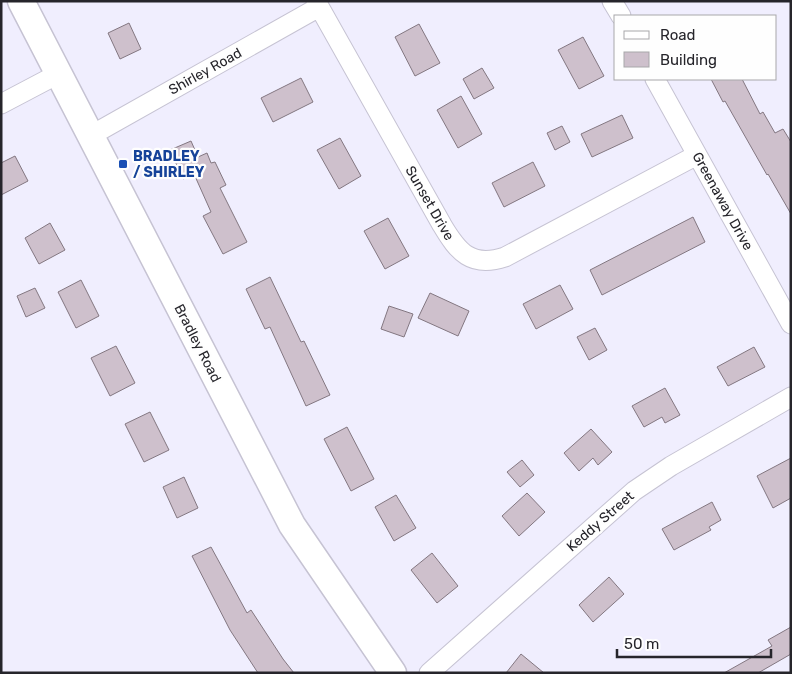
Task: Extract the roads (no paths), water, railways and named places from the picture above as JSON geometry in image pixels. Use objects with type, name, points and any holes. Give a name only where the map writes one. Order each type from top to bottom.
[{"type":"main road","name":"Bradley Road","points":[[21,1],[292,525],[393,673]]},
{"type":"street","points":[[612,1],[620,15]]},
{"type":"street","name":"Shirley Road","points":[[90,136],[318,4]]},
{"type":"street","name":"Sunset Drive","points":[[318,4],[452,242],[464,254],[478,261],[489,261],[506,257],[697,155]]},
{"type":"street","points":[[1,104],[58,74]]},
{"type":"street","name":"Greenaway Drive","points":[[656,80],[791,324]]},
{"type":"street","name":"Keddy Street","points":[[428,673],[634,491],[671,466],[791,397]]},
{"type":"place","name":"BRADLEY / SHIRLEY","points":[[123,164]]}]
